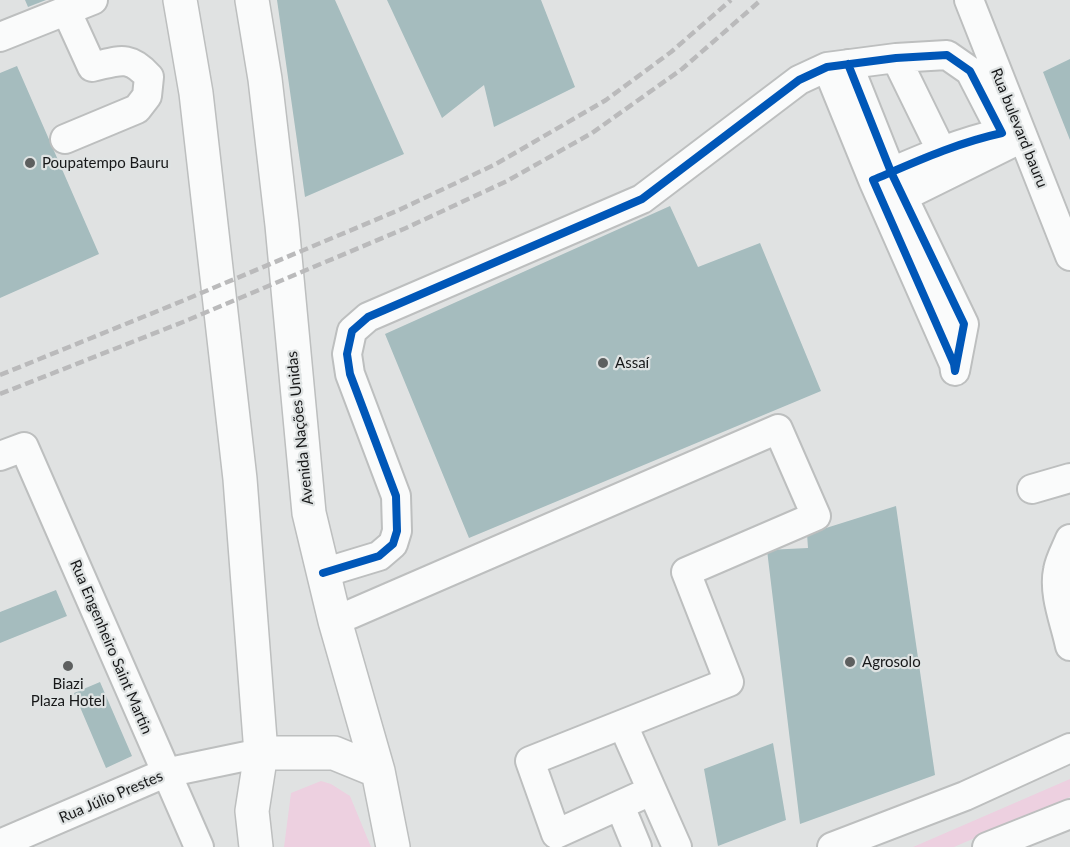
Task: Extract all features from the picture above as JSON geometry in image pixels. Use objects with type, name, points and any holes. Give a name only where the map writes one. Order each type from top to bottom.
[{"type":"main road","points":[[180,0],[197,103],[240,479],[261,753],[252,811],[256,847]]},
{"type":"main road","name":"Avenida Nações Unidas","points":[[252,0],[265,79],[282,225],[309,513],[335,621],[378,771],[393,847]]},
{"type":"main road","points":[[261,753],[334,753],[378,771]]},
{"type":"street","points":[[0,37],[93,0]]},
{"type":"street","name":"Rua bulevard bauru","points":[[969,0],[1070,256]]},
{"type":"street","points":[[65,139],[137,109],[147,96],[148,77],[137,64],[122,61],[92,67],[66,10]]},
{"type":"street","points":[[309,513],[329,546],[337,552],[352,554],[380,546],[387,540],[391,524],[388,491],[337,379],[336,350],[342,323],[361,305],[634,193],[723,127],[827,56],[921,44],[954,51],[967,58],[1000,111],[1010,144],[889,183]]},
{"type":"street","points":[[323,573],[379,556],[393,544],[397,531],[396,496],[350,374],[348,354],[352,331],[368,317],[642,198],[799,80],[838,66],[896,58],[947,55],[970,71],[1002,133],[940,150],[889,183]]},
{"type":"street","points":[[896,58],[940,150]]},
{"type":"street","points":[[838,66],[889,183],[955,370],[964,324],[889,183]]},
{"type":"street","points":[[335,621],[778,429],[816,516],[686,572],[729,682],[530,761],[556,834],[651,791]]},
{"type":"street","name":"Rua Engenheiro Saint Martin","points":[[12,452],[199,847]]},
{"type":"street","points":[[1070,538],[1058,570],[1057,582],[1059,601],[1070,646]]},
{"type":"street","points":[[1070,548],[1070,580]]},
{"type":"street","points":[[623,725],[677,847]]},
{"type":"street","points":[[832,847],[965,796],[1070,748]]},
{"type":"street","name":"Rua Júlio Prestes","points":[[0,844],[165,773],[261,753]]},
{"type":"street","points":[[620,806],[637,847]]},
{"type":"street","points":[[987,847],[1070,814]]},
{"type":"shaded area","points":[[1070,779],[1070,797],[954,847],[913,847]]},
{"type":"shaded area","points":[[321,781],[331,784],[350,796],[371,847],[284,847],[291,793]]},
{"type":"building","points":[[25,0],[46,0],[28,7]]},
{"type":"building","points":[[277,0],[335,0],[404,154],[305,197]]},
{"type":"building","points":[[387,0],[541,0],[575,87],[494,127],[484,85],[442,118]]},
{"type":"building","points":[[1070,59],[1070,140],[1043,72]]},
{"type":"building","name":"Poupatempo Bauru","points":[[17,66],[99,254],[0,298],[0,73]]},
{"type":"building","name":"Assaí","points":[[670,206],[698,267],[760,243],[821,391],[469,538],[385,334]]},
{"type":"building","name":"Agrosolo","points":[[896,506],[935,775],[800,824],[767,550],[808,548],[807,534]]},
{"type":"building","points":[[56,590],[67,616],[0,643],[0,612]]},
{"type":"building","points":[[100,682],[132,756],[106,768],[74,693]]},
{"type":"building","points":[[773,743],[786,820],[718,846],[704,769]]},
{"type":"railway","points":[[0,375],[399,210],[496,164],[606,100],[671,52],[731,0]]},
{"type":"railway","points":[[0,394],[183,322],[406,228],[507,181],[592,133],[682,69],[761,0]]},
{"type":"cycle path","points":[[323,573],[379,556],[393,544],[397,531],[396,496],[350,374],[347,354],[352,331],[368,317],[642,199],[799,80],[827,67],[896,58],[947,55],[970,71],[1002,133],[952,148],[904,166],[889,173],[873,180],[954,364],[955,371],[964,324],[891,172],[848,64]]},
{"type":"place","name":"Poupatempo Bauru","points":[[30,163]]},
{"type":"place","name":"Assaí","points":[[603,363]]},
{"type":"place","name":"Agrosolo","points":[[850,662]]},
{"type":"place","name":"Biazi Plaza Hotel","points":[[68,666]]}]
